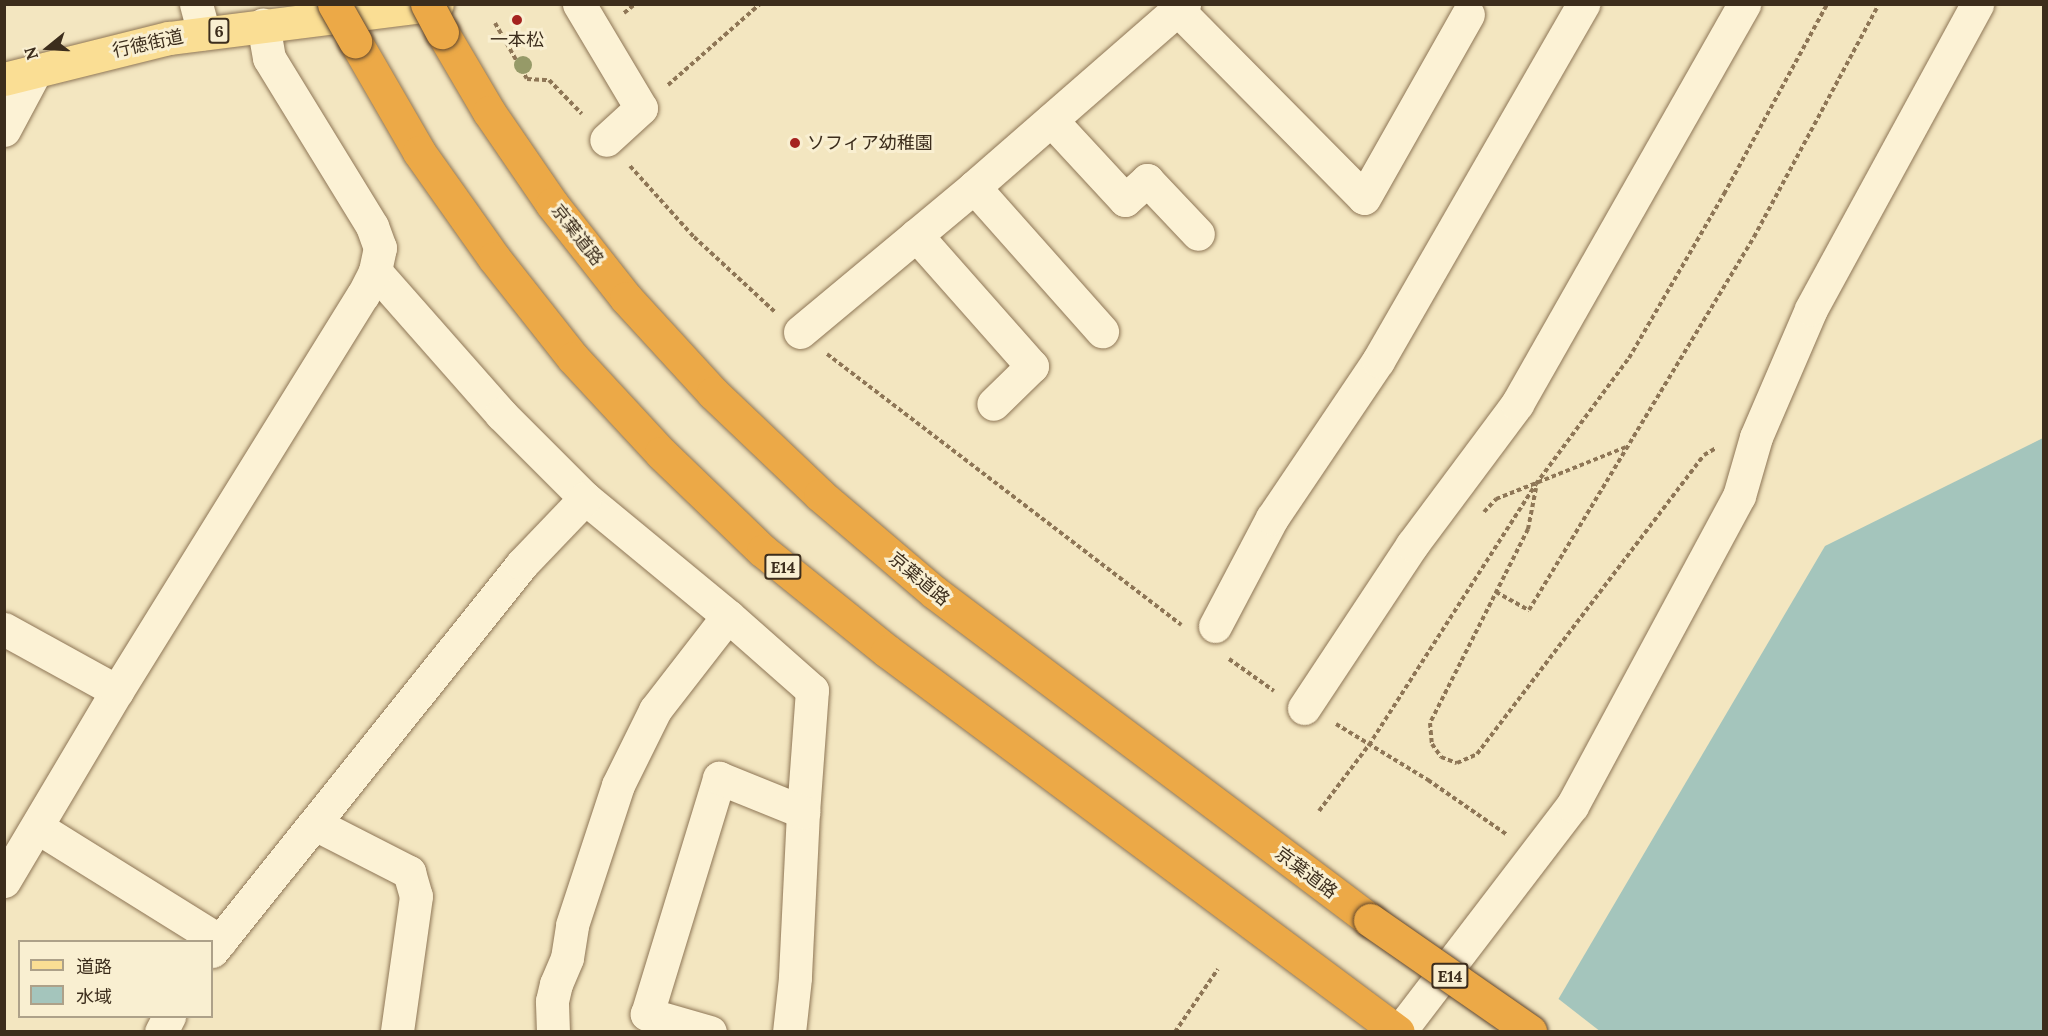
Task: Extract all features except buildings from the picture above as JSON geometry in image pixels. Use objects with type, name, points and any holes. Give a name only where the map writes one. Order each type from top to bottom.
[{"type":"highway","name":"E14","points":[[334,4],[419,152],[494,258],[573,358],[661,453],[763,551],[887,651],[1328,977],[1398,1032]]},
{"type":"highway","name":"京葉道路","points":[[435,14],[489,112],[552,204],[626,298],[713,393],[820,495],[934,592],[1370,920],[1532,1032]]},
{"type":"main road","name":"行徳街道","points":[[4,79],[169,38],[200,19],[263,26],[435,14]]},
{"type":"street","points":[[579,4],[641,108],[606,140]]},
{"type":"street","points":[[1202,629],[1272,518],[1378,361],[1583,4]]},
{"type":"street","points":[[1315,713],[1412,544],[1516,404],[1744,4]]},
{"type":"street","points":[[1398,1032],[1572,806],[1739,496],[1756,436],[1811,309],[1977,4]]},
{"type":"street","points":[[800,332],[974,187],[1181,7],[1364,198],[1468,14]]},
{"type":"street","points":[[4,881],[117,691],[363,295],[375,271],[380,248],[372,226],[269,58],[263,26]]},
{"type":"street","points":[[4,130],[36,70]]},
{"type":"street","points":[[1051,120],[1125,200],[1147,180],[1198,234]]},
{"type":"street","points":[[974,187],[1102,331]]},
{"type":"street","points":[[916,235],[1032,366],[993,404]]},
{"type":"street","points":[[375,271],[501,414],[585,498],[728,616],[812,690],[802,812],[795,978],[789,1032]]},
{"type":"street","points":[[216,946],[522,564],[585,498]]},
{"type":"street","points":[[553,1032],[552,1001],[556,984],[567,958],[572,925],[618,785],[655,710],[728,616]]},
{"type":"street","points":[[4,629],[117,691]]},
{"type":"street","points":[[710,1032],[647,1014],[719,778],[802,812]]},
{"type":"street","points":[[315,824],[409,872],[416,896],[397,1032]]},
{"type":"street","points":[[37,826],[207,940]]},
{"type":"street","points":[[161,1032],[168,1018]]},
{"type":"path","points":[[641,108],[760,4]]},
{"type":"path","points":[[1319,811],[1369,745],[1536,484],[1629,358],[1724,194],[1827,4]]},
{"type":"path","points":[[1496,592],[1529,610],[1754,237],[1879,4]]},
{"type":"path","points":[[495,23],[527,79],[549,80],[694,237],[749,290],[800,332],[1202,629]]},
{"type":"path","points":[[1536,484],[1528,529],[1430,723],[1431,744],[1441,757],[1457,763],[1477,754],[1704,454],[1730,441],[1756,436]]},
{"type":"path","points":[[1536,484],[1627,447]]},
{"type":"path","points":[[1228,658],[1275,691]]},
{"type":"path","points":[[1315,713],[1428,780],[1534,854]]},
{"type":"path","points":[[1175,1032],[1218,969]]},
{"type":"water","points":[[2043,438],[2043,1031],[1539,1032],[1825,546]]},
{"type":"pier","points":[[1556,997],[1601,1032],[1536,1031]]},
{"type":"place","name":"一本松","points":[[517,20]]},
{"type":"place","name":"ソフィア幼稚園","points":[[795,143]]}]
